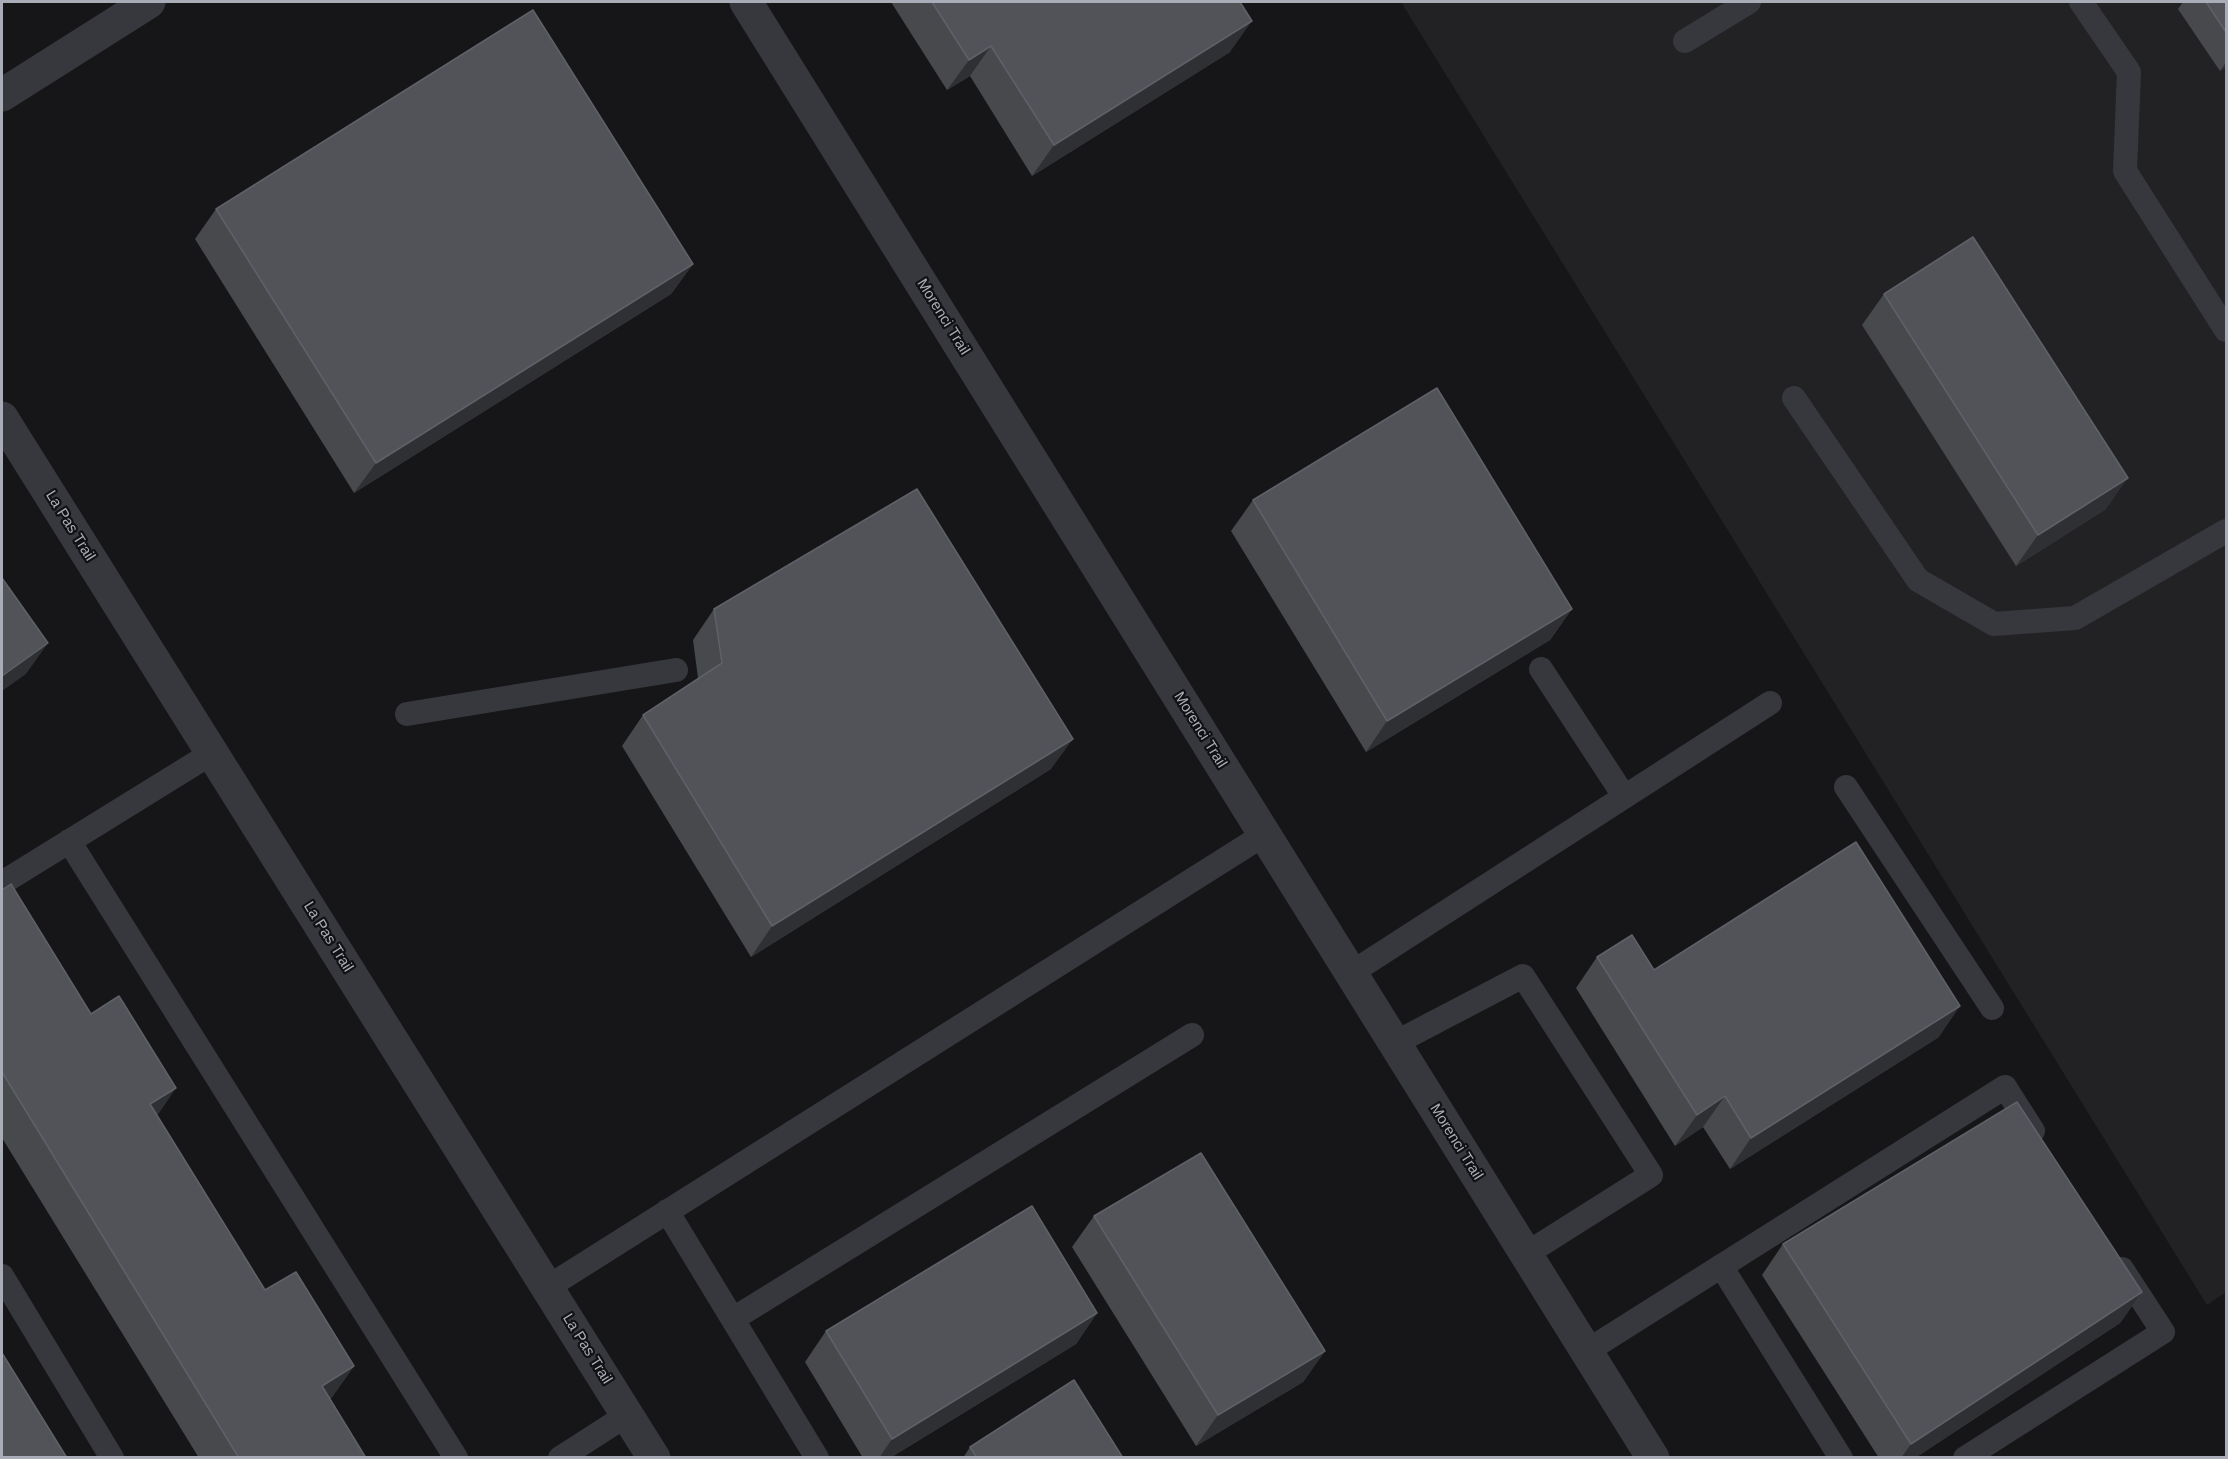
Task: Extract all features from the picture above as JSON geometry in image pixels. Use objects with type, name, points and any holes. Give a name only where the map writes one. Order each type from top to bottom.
[{"type":"street","points":[[2,95],[149,2]]},
{"type":"street","name":"Morenci Trail","points":[[746,2],[1653,1458]]},
{"type":"street","name":"La Pas Trail","points":[[2,418],[654,1458]]},
{"type":"lane","points":[[1686,41],[1749,2]]},
{"type":"lane","points":[[2082,2],[2128,72],[2125,171],[2226,330]]},
{"type":"lane","points":[[1794,398],[1918,580],[1994,624],[2075,618],[2226,531]]},
{"type":"lane","points":[[1541,669],[1624,796]]},
{"type":"lane","points":[[407,714],[676,670]]},
{"type":"lane","points":[[1351,973],[1770,703]]},
{"type":"lane","points":[[2,883],[212,753]]},
{"type":"lane","points":[[1846,787],[1992,1008]]},
{"type":"lane","points":[[548,1287],[1265,834]]},
{"type":"lane","points":[[69,841],[456,1458]]},
{"type":"lane","points":[[1395,1042],[1522,976],[1651,1175],[1526,1254]]},
{"type":"lane","points":[[733,1319],[1192,1035]]},
{"type":"lane","points":[[1587,1352],[2005,1087],[2043,1146]]},
{"type":"lane","points":[[667,1211],[817,1458]]},
{"type":"lane","points":[[1965,1458],[2163,1332],[2112,1254]]},
{"type":"lane","points":[[1720,1266],[1841,1458]]},
{"type":"lane","points":[[2,1276],[112,1458]]},
{"type":"lane","points":[[560,1458],[627,1414]]},
{"type":"shaded area","points":[[1401,2],[2226,2],[2226,1292],[2207,1305]]},
{"type":"building","points":[[932,2],[1240,2],[1252,21],[1054,145],[991,46],[969,60]]},
{"type":"building","points":[[2206,2],[2226,2],[2226,32]]},
{"type":"building","points":[[533,10],[693,264],[376,463],[216,209]]},
{"type":"building","points":[[1973,237],[2128,478],[2038,535],[1884,294]]},
{"type":"building","points":[[1437,388],[1572,609],[1387,721],[1253,500]]},
{"type":"building","points":[[917,489],[1073,739],[772,926],[643,715],[722,663],[714,609]]},
{"type":"building","points":[[2,578],[48,643],[2,676]]},
{"type":"building","points":[[1856,842],[1960,1006],[1751,1138],[1725,1096],[1697,1115],[1597,957],[1632,935],[1654,970]]},
{"type":"building","points":[[11,884],[91,1014],[119,996],[176,1088],[150,1104],[265,1290],[296,1272],[354,1366],[322,1386],[366,1458],[239,1458],[2,1072],[2,890]]},
{"type":"building","points":[[2017,1102],[2142,1292],[1911,1444],[1783,1244]]},
{"type":"building","points":[[1201,1153],[1325,1351],[1218,1415],[1094,1216]]},
{"type":"building","points":[[1032,1206],[1097,1313],[892,1439],[826,1331]]},
{"type":"building","points":[[2,1353],[67,1458],[2,1458]]},
{"type":"building","points":[[1074,1380],[1123,1458],[977,1458],[970,1447]]}]
